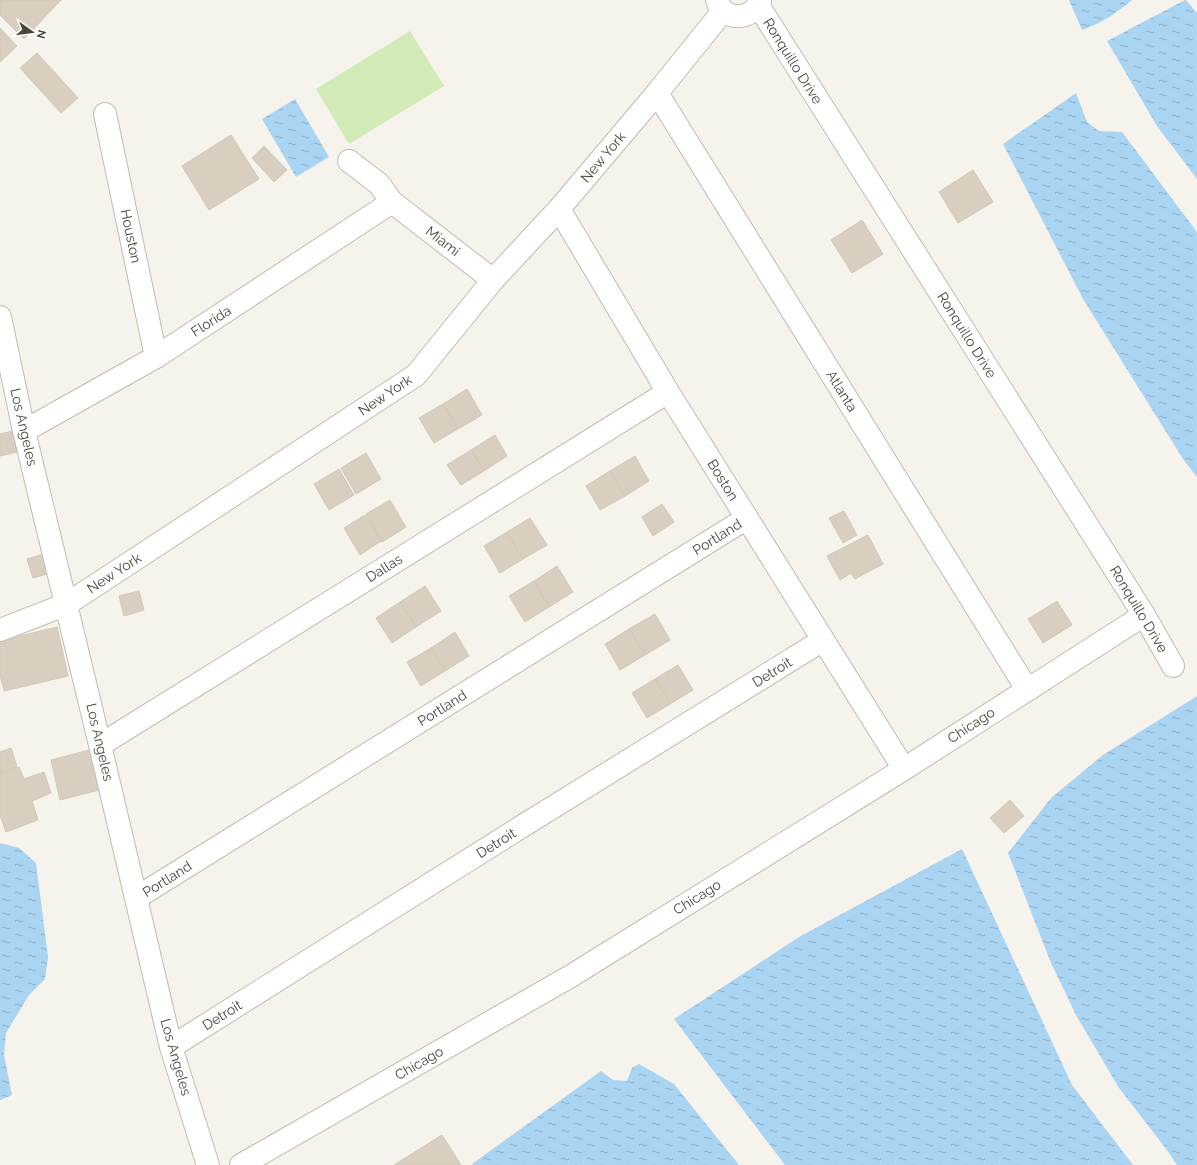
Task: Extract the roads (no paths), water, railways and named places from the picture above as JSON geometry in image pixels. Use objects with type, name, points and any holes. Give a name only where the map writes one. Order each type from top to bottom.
[{"type":"street","name":"Ronquillo Drive","points":[[720,5],[732,16],[742,16],[751,12],[759,3],[1144,615],[1173,666]]},
{"type":"street","name":"New York","points":[[5,628],[67,604],[416,375],[493,280],[559,209],[657,93],[720,5]]},
{"type":"street","name":"Atlanta","points":[[657,93],[1027,689]]},
{"type":"street","name":"Houston","points":[[105,114],[156,357]]},
{"type":"street","name":"Miami","points":[[349,161],[379,184],[392,202],[493,280]]},
{"type":"street","name":"Florida","points":[[24,430],[156,357],[392,202]]},
{"type":"street","name":"Boston","points":[[559,209],[668,392],[904,769]]},
{"type":"street","name":"Los Angeles","points":[[0,317],[24,430],[67,604],[171,1047],[208,1165]]},
{"type":"street","name":"Dallas","points":[[100,745],[668,392]]},
{"type":"street","name":"Portland","points":[[136,898],[747,518]]},
{"type":"street","name":"Chicago","points":[[241,1165],[571,976],[904,769],[1144,615]]},
{"type":"street","name":"Detroit","points":[[171,1047],[823,640]]},
{"type":"water","points":[[1069,0],[1132,0],[1108,18],[1082,30]]},
{"type":"water","points":[[1185,0],[1197,13],[1197,179],[1157,126],[1107,41]]},
{"type":"water","points":[[1076,93],[1087,122],[1099,131],[1122,132],[1197,232],[1197,477],[1183,459],[1083,299],[1003,144]]},
{"type":"water","points":[[295,99],[329,157],[296,177],[262,119]]},
{"type":"water","points":[[1197,696],[1197,1165],[1177,1165],[1119,1088],[1076,1015],[1051,963],[1008,853],[1051,798],[1103,755]]},
{"type":"water","points":[[0,843],[19,848],[36,863],[48,957],[45,979],[29,995],[6,1033],[4,1055],[12,1095],[0,1100]]},
{"type":"water","points":[[962,849],[1072,1085],[1133,1165],[785,1165],[674,1019],[799,937]]},
{"type":"water","points":[[639,1064],[674,1084],[739,1165],[472,1164],[601,1071],[613,1080],[627,1081],[632,1068]]}]
